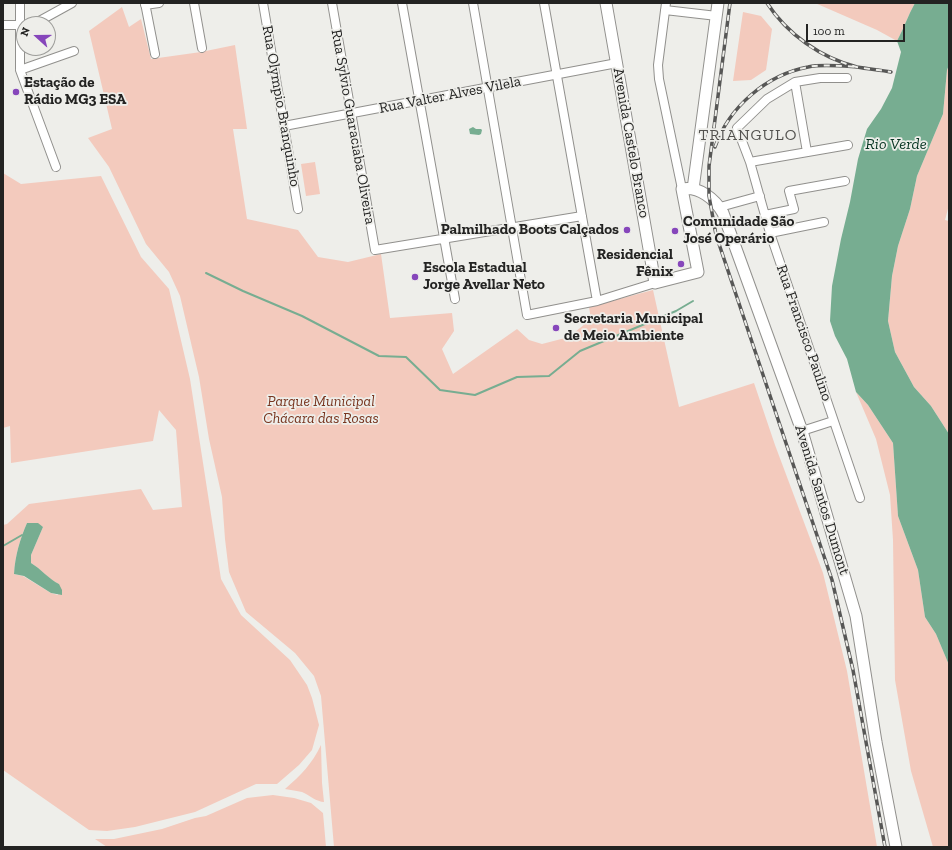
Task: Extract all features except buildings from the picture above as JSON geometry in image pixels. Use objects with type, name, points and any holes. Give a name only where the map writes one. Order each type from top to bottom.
[{"type":"street","points":[[20,3],[21,16]]},
{"type":"street","points":[[48,16],[72,3]]},
{"type":"street","points":[[155,54],[145,4],[159,3]]},
{"type":"street","points":[[194,3],[202,48]]},
{"type":"street","name":"Rua Olympio Branquinho","points":[[263,3],[298,209]]},
{"type":"street","name":"Rua Sylvio Guaraciaba Oliveira","points":[[332,3],[375,250],[445,239]]},
{"type":"street","points":[[402,3],[445,239],[454,299]]},
{"type":"street","points":[[473,3],[527,315],[597,301],[655,283],[698,272],[687,189],[659,79],[658,65],[666,6],[717,16]]},
{"type":"street","points":[[544,3],[597,301]]},
{"type":"street","name":"Avenida Castelo Branco","points":[[606,3],[655,283]]},
{"type":"street","points":[[687,189],[718,3]]},
{"type":"street","points":[[3,25],[16,25]]},
{"type":"street","points":[[20,70],[74,51]]},
{"type":"street","points":[[21,56],[20,70],[56,167]]},
{"type":"street","name":"Rua Valter Alves Vilela","points":[[284,126],[617,64]]},
{"type":"street","name":"Rua Francisco Paulino","points":[[847,78],[820,78],[795,82],[767,99],[737,128],[750,162],[766,215],[770,234],[860,498]]},
{"type":"street","points":[[795,82],[807,152]]},
{"type":"street","points":[[750,162],[848,145]]},
{"type":"street","points":[[766,215],[794,209],[789,191],[845,181]]},
{"type":"street","name":"Avenida Santos Dumont","points":[[687,189],[709,196],[720,207],[726,219],[802,431],[856,616],[876,742],[896,847]]},
{"type":"street","points":[[720,207],[760,196]]},
{"type":"street","points":[[445,239],[582,216]]},
{"type":"street","points":[[770,234],[824,222]]},
{"type":"street","points":[[802,431],[833,421]]},
{"type":"green space","points":[[815,3],[915,3],[897,41],[877,30]]},
{"type":"green space","name":"Parque Municipal Chácara das Rosas","points":[[122,7],[129,27],[141,19],[151,59],[201,52],[235,45],[247,129],[233,129],[247,219],[298,230],[318,257],[348,262],[381,254],[390,318],[452,313],[454,331],[442,349],[453,374],[517,329],[529,340],[542,344],[569,337],[591,319],[589,307],[653,290],[679,407],[754,383],[775,445],[823,573],[847,671],[877,847],[334,847],[321,696],[314,676],[295,653],[246,612],[229,572],[222,497],[209,439],[199,377],[180,296],[169,272],[146,244],[109,167],[88,138],[112,129],[89,31]]},
{"type":"green space","points":[[743,12],[761,16],[772,29],[766,70],[751,80],[733,81]]},
{"type":"green space","points":[[949,65],[949,205],[945,220],[949,221],[949,434],[931,406],[914,387],[895,352],[888,321],[892,276],[898,246],[910,209],[917,176],[943,114],[947,70]]},
{"type":"green space","points":[[315,162],[320,194],[306,196],[301,164]]},
{"type":"green space","points":[[3,173],[21,184],[101,176],[141,257],[169,289],[190,379],[221,579],[241,615],[290,660],[307,685],[312,698],[319,725],[312,750],[299,765],[277,784],[256,784],[195,812],[135,827],[107,831],[89,830],[3,770],[3,525],[7,524],[29,504],[141,489],[153,510],[182,507],[176,430],[159,410],[153,441],[11,463],[10,426],[3,428]],"holes":[[[27,523],[43,527],[31,555],[31,563],[59,584],[58,595],[51,593],[23,576],[14,574],[18,548]]]},
{"type":"green space","points":[[856,392],[868,405],[893,443],[898,516],[918,570],[925,617],[936,634],[949,665],[949,847],[933,847],[911,771],[895,680],[893,540],[890,495],[876,439]]},
{"type":"green space","points":[[321,745],[324,802],[316,800],[302,792],[285,789],[306,769]]},
{"type":"green space","points":[[273,795],[294,798],[311,803],[323,813],[326,847],[107,847],[95,839],[114,839],[162,829],[206,816],[247,798]]},
{"type":"water","name":"Rio Verde","points":[[915,3],[949,3],[949,65],[947,70],[943,114],[917,176],[910,209],[898,246],[892,276],[888,321],[895,352],[914,387],[931,406],[949,434],[949,665],[936,634],[925,617],[918,570],[898,516],[893,443],[868,405],[856,392],[847,359],[835,336],[830,321],[832,286],[858,159],[867,129],[881,109],[892,88],[901,52],[897,41]]},
{"type":"water","points":[[473,127],[476,129],[481,129],[481,134],[470,134],[469,129]]},
{"type":"water","points":[[27,523],[38,523],[43,527],[31,555],[31,563],[59,584],[62,590],[62,595],[51,593],[24,576],[14,574],[18,548]]},
{"type":"waterway","points":[[206,273],[243,291],[302,316],[379,356],[406,357],[440,390],[475,395],[517,377],[549,376],[580,351],[676,311],[693,301]]},
{"type":"waterway","points":[[3,546],[22,535]]},
{"type":"railway","points":[[730,3],[709,166],[709,196],[716,235],[832,580],[853,670],[885,847]]},
{"type":"railway","points":[[767,3],[784,25],[818,51],[831,58],[857,67],[891,72]]},
{"type":"railway","points":[[715,147],[721,132],[740,106],[764,85],[778,77],[793,71],[814,66],[857,67]]},
{"type":"place","name":"Estação de Rádio MG3 ESA","points":[[16,92]]},
{"type":"place","name":"Palmilhado Boots Calçados","points":[[627,230]]},
{"type":"place","name":"Comunidade São José Operário","points":[[675,231]]},
{"type":"place","name":"Residencial Fênix","points":[[681,264]]},
{"type":"place","name":"Escola Estadual Jorge Avellar Neto","points":[[415,277]]},
{"type":"place","name":"Secretaria Municipal de Meio Ambiente","points":[[556,328]]},
{"type":"district","name":"TRIANGULO","points":[[748,135]]}]
